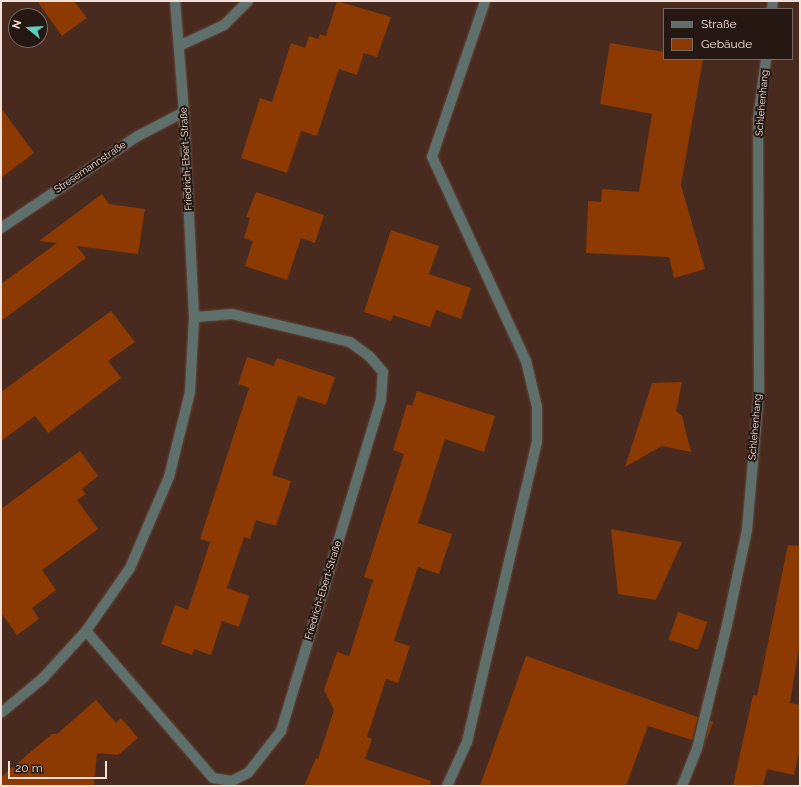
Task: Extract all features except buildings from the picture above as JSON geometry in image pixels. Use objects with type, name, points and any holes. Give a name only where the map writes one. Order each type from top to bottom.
[{"type":"street","name":"Friedrich-Ebert-Straße","points":[[1,714],[43,678],[86,631],[130,568],[169,477],[190,392],[194,317],[184,112],[176,1]]},
{"type":"street","points":[[179,46],[224,25],[248,1]]},
{"type":"street","points":[[447,786],[467,742],[537,442],[537,407],[526,361],[432,157],[485,1]]},
{"type":"street","name":"Schlehenhang","points":[[682,786],[697,748],[727,625],[747,530],[759,392],[758,120],[766,60]]},
{"type":"street","name":"Stresemannstraße","points":[[1,228],[138,136],[184,112]]},
{"type":"street","name":"Friedrich-Ebert-Straße","points":[[86,631],[213,778],[232,781],[248,773],[281,731],[381,399],[384,372],[369,356],[350,342],[232,314],[194,317]]}]
